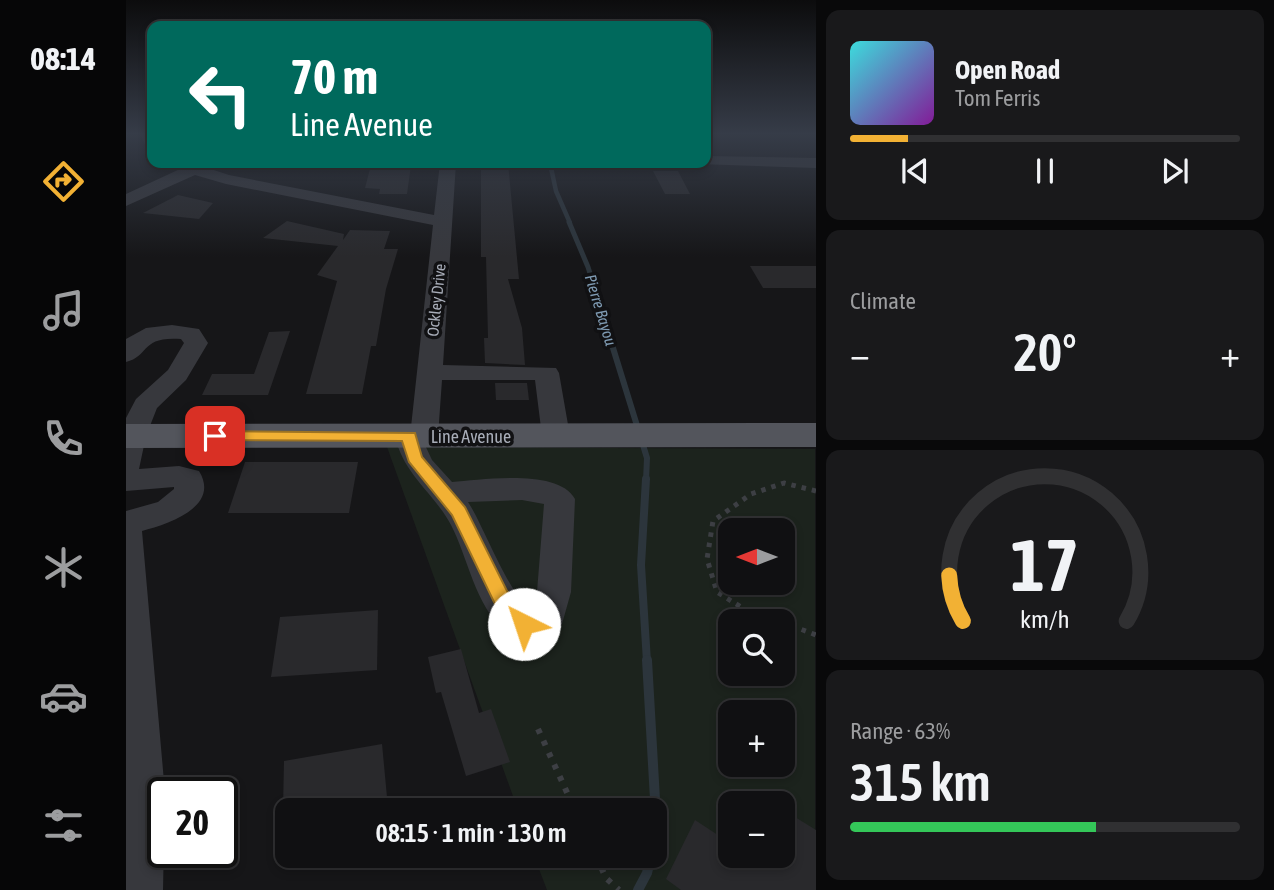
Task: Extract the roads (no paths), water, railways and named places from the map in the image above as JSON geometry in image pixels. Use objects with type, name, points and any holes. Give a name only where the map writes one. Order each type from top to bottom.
[{"type":"main road","name":"Line Avenue","points":[[128,446],[416,436],[816,435]]},
{"type":"street","points":[[126,201],[170,175]]},
{"type":"street","points":[[212,175],[444,222]]},
{"type":"street","name":"Ockley Drive","points":[[416,436],[428,372],[447,175]]},
{"type":"street","points":[[126,355],[146,335],[167,331],[191,334],[196,343],[177,375],[145,405],[128,446]]},
{"type":"street","points":[[428,372],[547,373],[569,436]]},
{"type":"street","points":[[126,394],[155,394]]},
{"type":"street","points":[[416,436],[415,458],[443,494],[459,511],[500,596],[513,616],[524,624],[547,620],[554,592],[560,499],[555,494],[530,490],[443,494]]},
{"type":"street","points":[[126,481],[179,476],[188,478],[191,488],[185,502],[177,507],[126,523]]},
{"type":"street","points":[[126,530],[144,804],[143,864],[139,890]]},
{"type":"waterway","name":"Pierre Bayou","points":[[552,175],[556,191],[570,223]]},
{"type":"waterway","name":"Pierre Bayou","points":[[569,222],[588,267],[610,337]]},
{"type":"waterway","name":"Pierre Bayou","points":[[609,335],[647,458],[646,481]]},
{"type":"waterway","points":[[646,479],[641,565],[647,662]]},
{"type":"waterway","points":[[647,660],[655,798]]},
{"type":"waterway","points":[[638,890],[648,868]]}]
